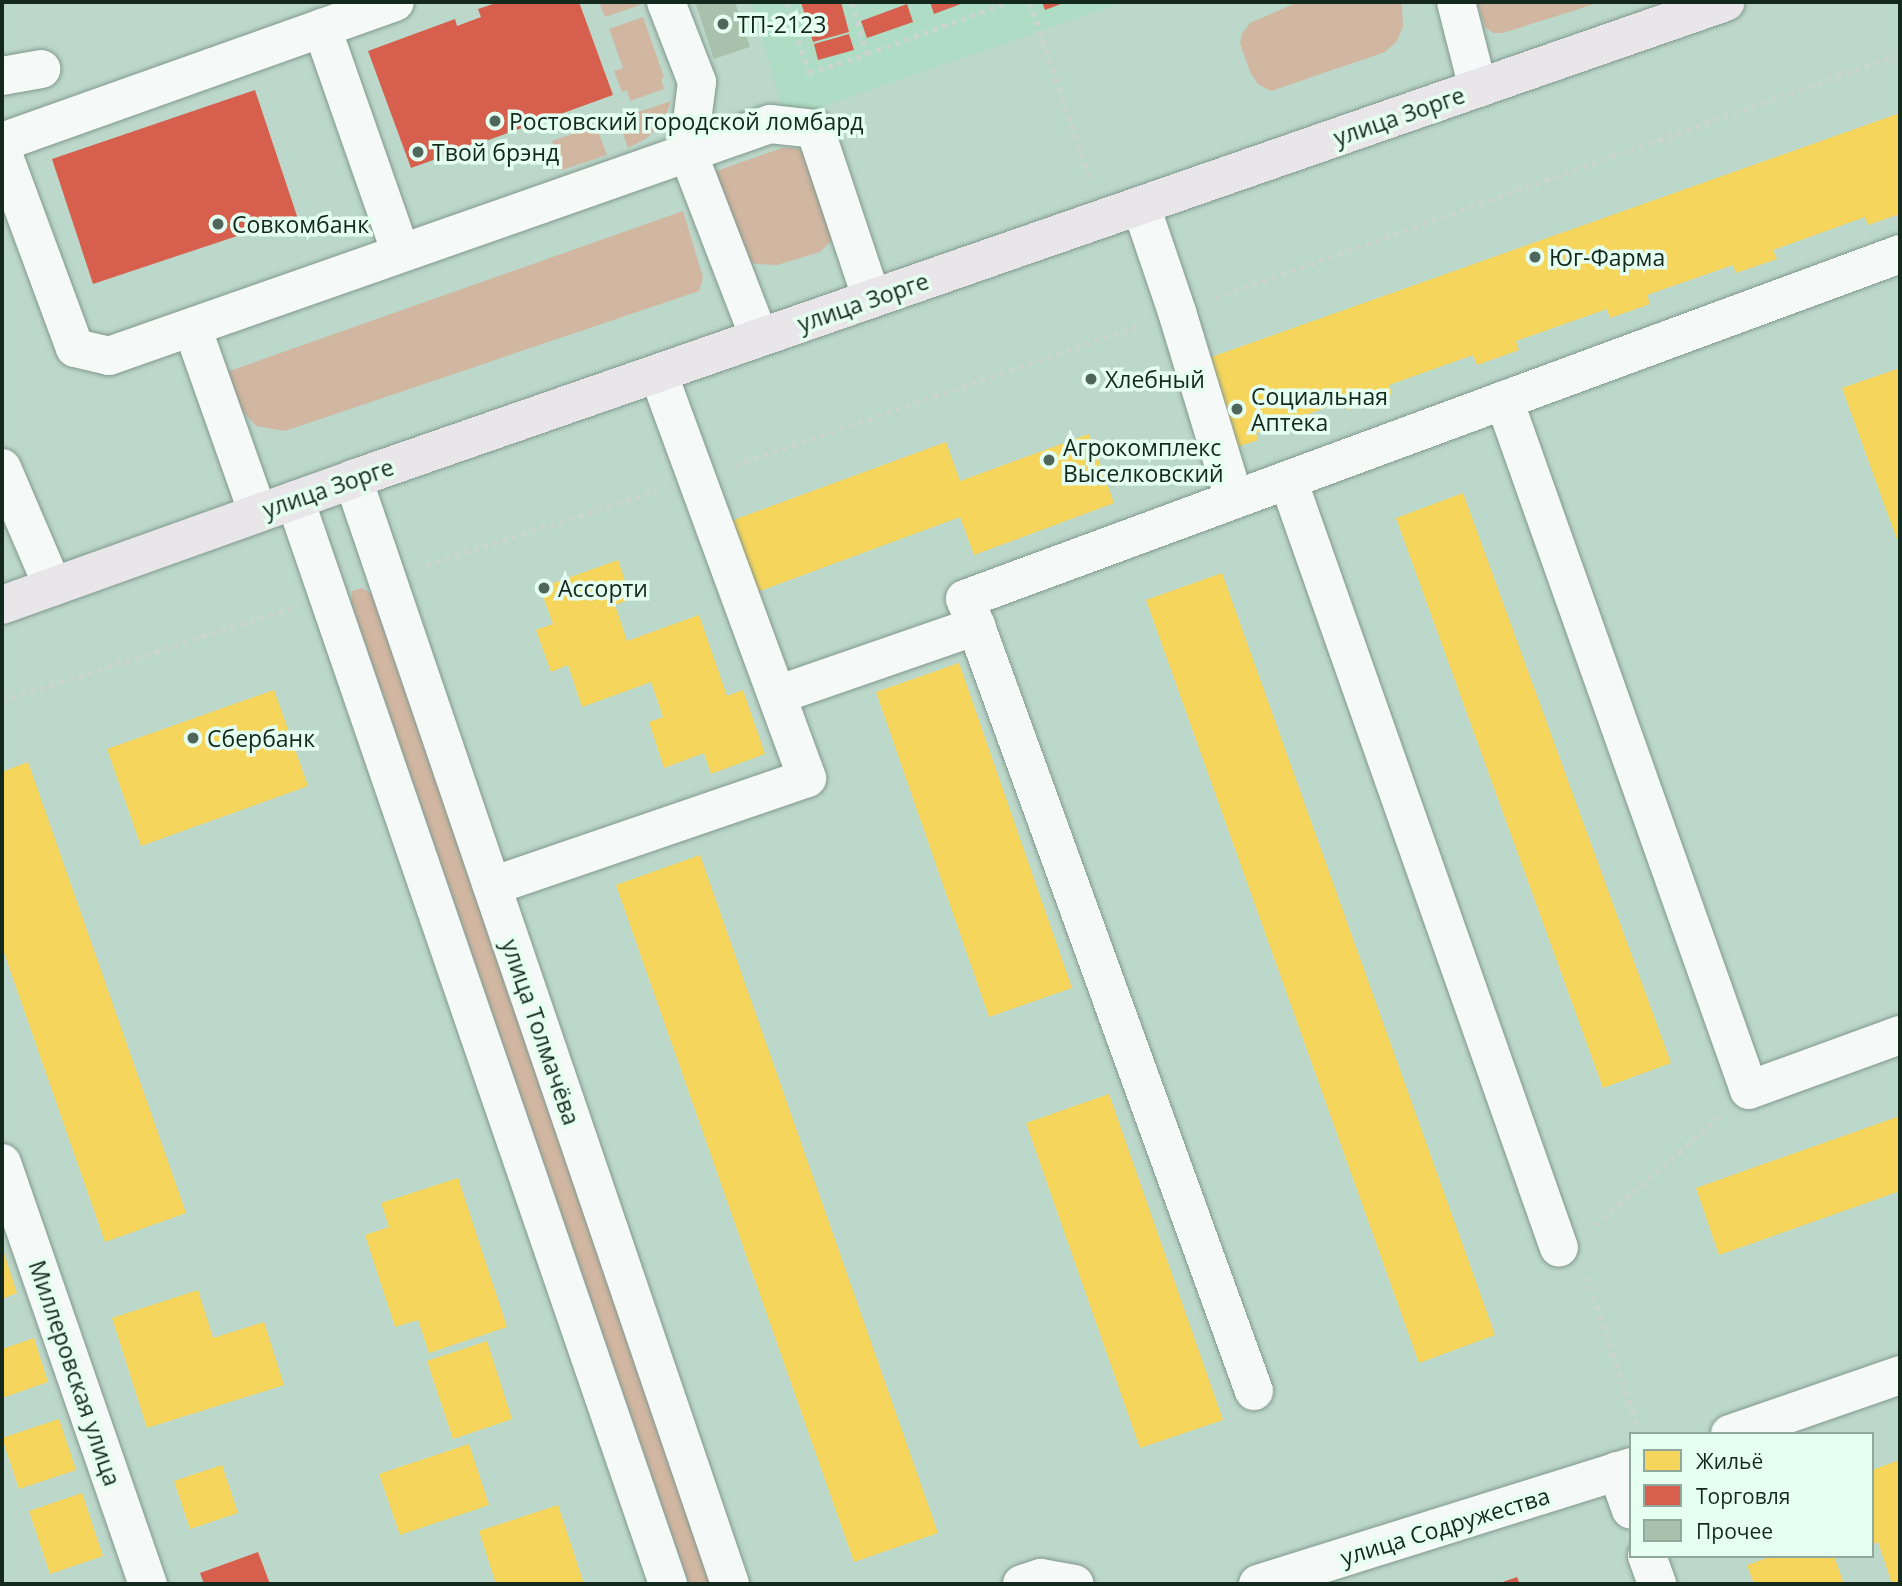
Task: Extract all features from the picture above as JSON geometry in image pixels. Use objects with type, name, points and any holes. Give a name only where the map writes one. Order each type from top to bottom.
[{"type":"main road","name":"улица Зорге","points":[[2,605],[353,479],[1726,2]]},
{"type":"street","points":[[2,142],[396,2]]},
{"type":"street","points":[[666,2],[697,82],[688,153],[759,338]]},
{"type":"street","points":[[1456,2],[1478,88]]},
{"type":"street","points":[[322,27],[401,253]]},
{"type":"street","points":[[2,75],[41,69]]},
{"type":"street","points":[[2,151],[75,348],[109,356],[770,124],[815,129],[872,299]]},
{"type":"street","points":[[1141,206],[1177,312],[1234,499]]},
{"type":"street","points":[[1254,1391],[965,599],[1900,254]]},
{"type":"street","points":[[192,327],[258,513]]},
{"type":"street","points":[[492,886],[807,778],[657,374]]},
{"type":"street","points":[[1504,400],[1749,1090],[1900,1035]]},
{"type":"street","points":[[2,468],[53,587]]},
{"type":"street","name":"улица Толмачёва","points":[[353,479],[730,1584]]},
{"type":"street","points":[[1288,480],[1576,1250]]},
{"type":"street","points":[[295,500],[668,1584]]},
{"type":"street","points":[[777,695],[976,626]]},
{"type":"street","name":"Миллеровская улица","points":[[2,1163],[148,1584]]},
{"type":"street","points":[[1736,1432],[1900,1375]]},
{"type":"street","points":[[1624,1469],[1629,1498]]},
{"type":"street","name":"улица Содружества","points":[[1258,1584],[1624,1469]]},
{"type":"street","points":[[1648,1558],[1657,1584]]},
{"type":"street","points":[[1022,1584],[1041,1578],[1073,1584]]},
{"type":"path","points":[[787,2],[809,73],[1009,2]]},
{"type":"path","points":[[852,2],[867,54]]},
{"type":"path","points":[[1030,2],[1104,218]]},
{"type":"path","points":[[387,578],[696,478],[1177,312],[1900,54]]},
{"type":"path","points":[[1138,313],[1142,324]]},
{"type":"path","points":[[2,701],[328,596]]},
{"type":"path","points":[[1639,1432],[1576,1250],[1749,1090]]},
{"type":"shaded area","points":[[599,2],[639,2],[640,5],[605,17]]},
{"type":"shaded area","points":[[751,2],[1123,2],[786,119]]},
{"type":"shaded area","points":[[1298,2],[1399,2],[1402,6],[1403,27],[1397,41],[1385,52],[1271,91],[1258,84],[1250,72],[1240,43],[1242,34],[1250,23]]},
{"type":"shaded area","points":[[1477,2],[1601,2],[1503,33],[1493,33],[1485,27]]},
{"type":"shaded area","points":[[643,17],[664,77],[661,79],[664,89],[630,101],[627,90],[622,92],[614,71],[623,68],[609,29]]},
{"type":"shaded area","points":[[671,101],[663,123],[647,138],[628,148],[618,119]]},
{"type":"shaded area","points":[[596,126],[607,155],[562,170],[552,141]]},
{"type":"shaded area","points":[[782,148],[795,148],[810,155],[835,230],[830,242],[820,252],[777,265],[757,264],[748,261],[716,171]]},
{"type":"shaded area","points":[[683,211],[703,277],[699,291],[285,431],[256,426],[236,404],[221,374]]},
{"type":"shaded area","points":[[362,588],[372,594],[710,1584],[689,1584],[351,602],[352,591]]},
{"type":"building: Жильё","points":[[1900,113],[1900,214],[1868,225],[1865,217],[1773,250],[1777,259],[1736,273],[1733,265],[1647,295],[1650,304],[1610,318],[1607,309],[1516,341],[1519,350],[1477,365],[1473,355],[1389,385],[1392,394],[1347,410],[1344,401],[1256,433],[1258,440],[1234,448],[1203,360]]},
{"type":"building: Жильё","points":[[1900,368],[1900,548],[1842,388]]},
{"type":"building: Жильё","points":[[1089,434],[1114,503],[974,555],[960,517],[757,592],[731,521],[946,442],[960,481]]},
{"type":"building: Жильё","points":[[1463,493],[1671,1063],[1603,1088],[1396,518]]},
{"type":"building: Жильё","points":[[618,560],[631,599],[615,605],[627,641],[699,615],[727,696],[743,690],[765,754],[711,774],[704,753],[664,768],[649,722],[663,717],[651,682],[582,707],[568,665],[551,672],[536,630],[553,624],[540,588]]},
{"type":"building: Жильё","points":[[1222,573],[1495,1335],[1419,1363],[1146,600]]},
{"type":"building: Жильё","points":[[959,663],[1072,988],[989,1017],[876,692]]},
{"type":"building: Жильё","points":[[274,690],[308,786],[141,846],[107,749]]},
{"type":"building: Жильё","points":[[28,762],[186,1213],[105,1242],[2,947],[2,772]]},
{"type":"building: Жильё","points":[[700,855],[938,1533],[854,1562],[616,885]]},
{"type":"building: Жильё","points":[[1109,1094],[1223,1420],[1140,1448],[1026,1123]]},
{"type":"building: Жильё","points":[[1900,1116],[1900,1191],[1719,1255],[1696,1188]]},
{"type":"building: Жильё","points":[[458,1178],[507,1327],[429,1353],[418,1320],[395,1327],[365,1235],[389,1227],[381,1203]]},
{"type":"building: Жильё","points":[[2,1247],[17,1293],[2,1299]]},
{"type":"building: Жильё","points":[[198,1290],[213,1338],[264,1322],[284,1385],[147,1428],[112,1318]]},
{"type":"building: Жильё","points":[[34,1338],[48,1382],[2,1398],[2,1349]]},
{"type":"building: Жильё","points":[[487,1341],[512,1419],[453,1439],[427,1361]]},
{"type":"building: Жильё","points":[[59,1419],[76,1470],[19,1489],[2,1438]]},
{"type":"building: Жильё","points":[[469,1444],[489,1505],[400,1535],[379,1474]]},
{"type":"building: Жильё","points":[[1897,1461],[1900,1471],[1900,1584],[1892,1584],[1878,1542],[1874,1543],[1874,1469]]},
{"type":"building: Жильё","points":[[222,1465],[238,1513],[190,1529],[174,1481]]},
{"type":"building: Жильё","points":[[82,1493],[103,1556],[50,1574],[29,1511]]},
{"type":"building: Жильё","points":[[558,1505],[584,1584],[496,1584],[479,1531]]},
{"type":"building: Жильё","points":[[1767,1558],[1835,1558],[1844,1584],[1754,1584],[1747,1565]]},
{"type":"building: Торговля","points":[[499,2],[579,2],[613,95],[411,168],[368,51],[455,19],[457,26],[481,17],[478,9]]},
{"type":"building: Торговля","points":[[801,2],[841,2],[849,32],[813,42]]},
{"type":"building: Торговля","points":[[930,2],[966,2],[934,14]]},
{"type":"building: Торговля","points":[[1042,2],[1066,2],[1045,10]]},
{"type":"building: Торговля","points":[[907,4],[913,22],[867,38],[861,21]]},
{"type":"building: Торговля","points":[[849,34],[854,50],[818,60],[814,44]]},
{"type":"building: Торговля","points":[[255,90],[297,216],[93,284],[52,159]]},
{"type":"building: Торговля","points":[[258,1552],[270,1584],[204,1584],[200,1573]]},
{"type":"building: Торговля","points":[[1517,1577],[1520,1584],[1497,1584]]},
{"type":"building: Прочее","name":"ТП-2123","points":[[695,2],[735,2],[750,47],[714,59]]},
{"type":"place","name":"ТП-2123","points":[[723,24]]},
{"type":"place","name":"Ростовский городской ломбард","points":[[495,121]]},
{"type":"place","name":"Твой брэнд","points":[[418,152]]},
{"type":"place","name":"Совкомбанк","points":[[218,224]]},
{"type":"place","name":"Юг-Фарма","points":[[1535,257]]},
{"type":"place","name":"Хлебный","points":[[1091,379]]},
{"type":"place","name":"Социальная Аптека","points":[[1237,409]]},
{"type":"place","name":"Агрокомплекс Выселковский","points":[[1049,460]]},
{"type":"place","name":"Ассорти","points":[[544,588]]},
{"type":"place","name":"Сбербанк","points":[[193,738]]}]
